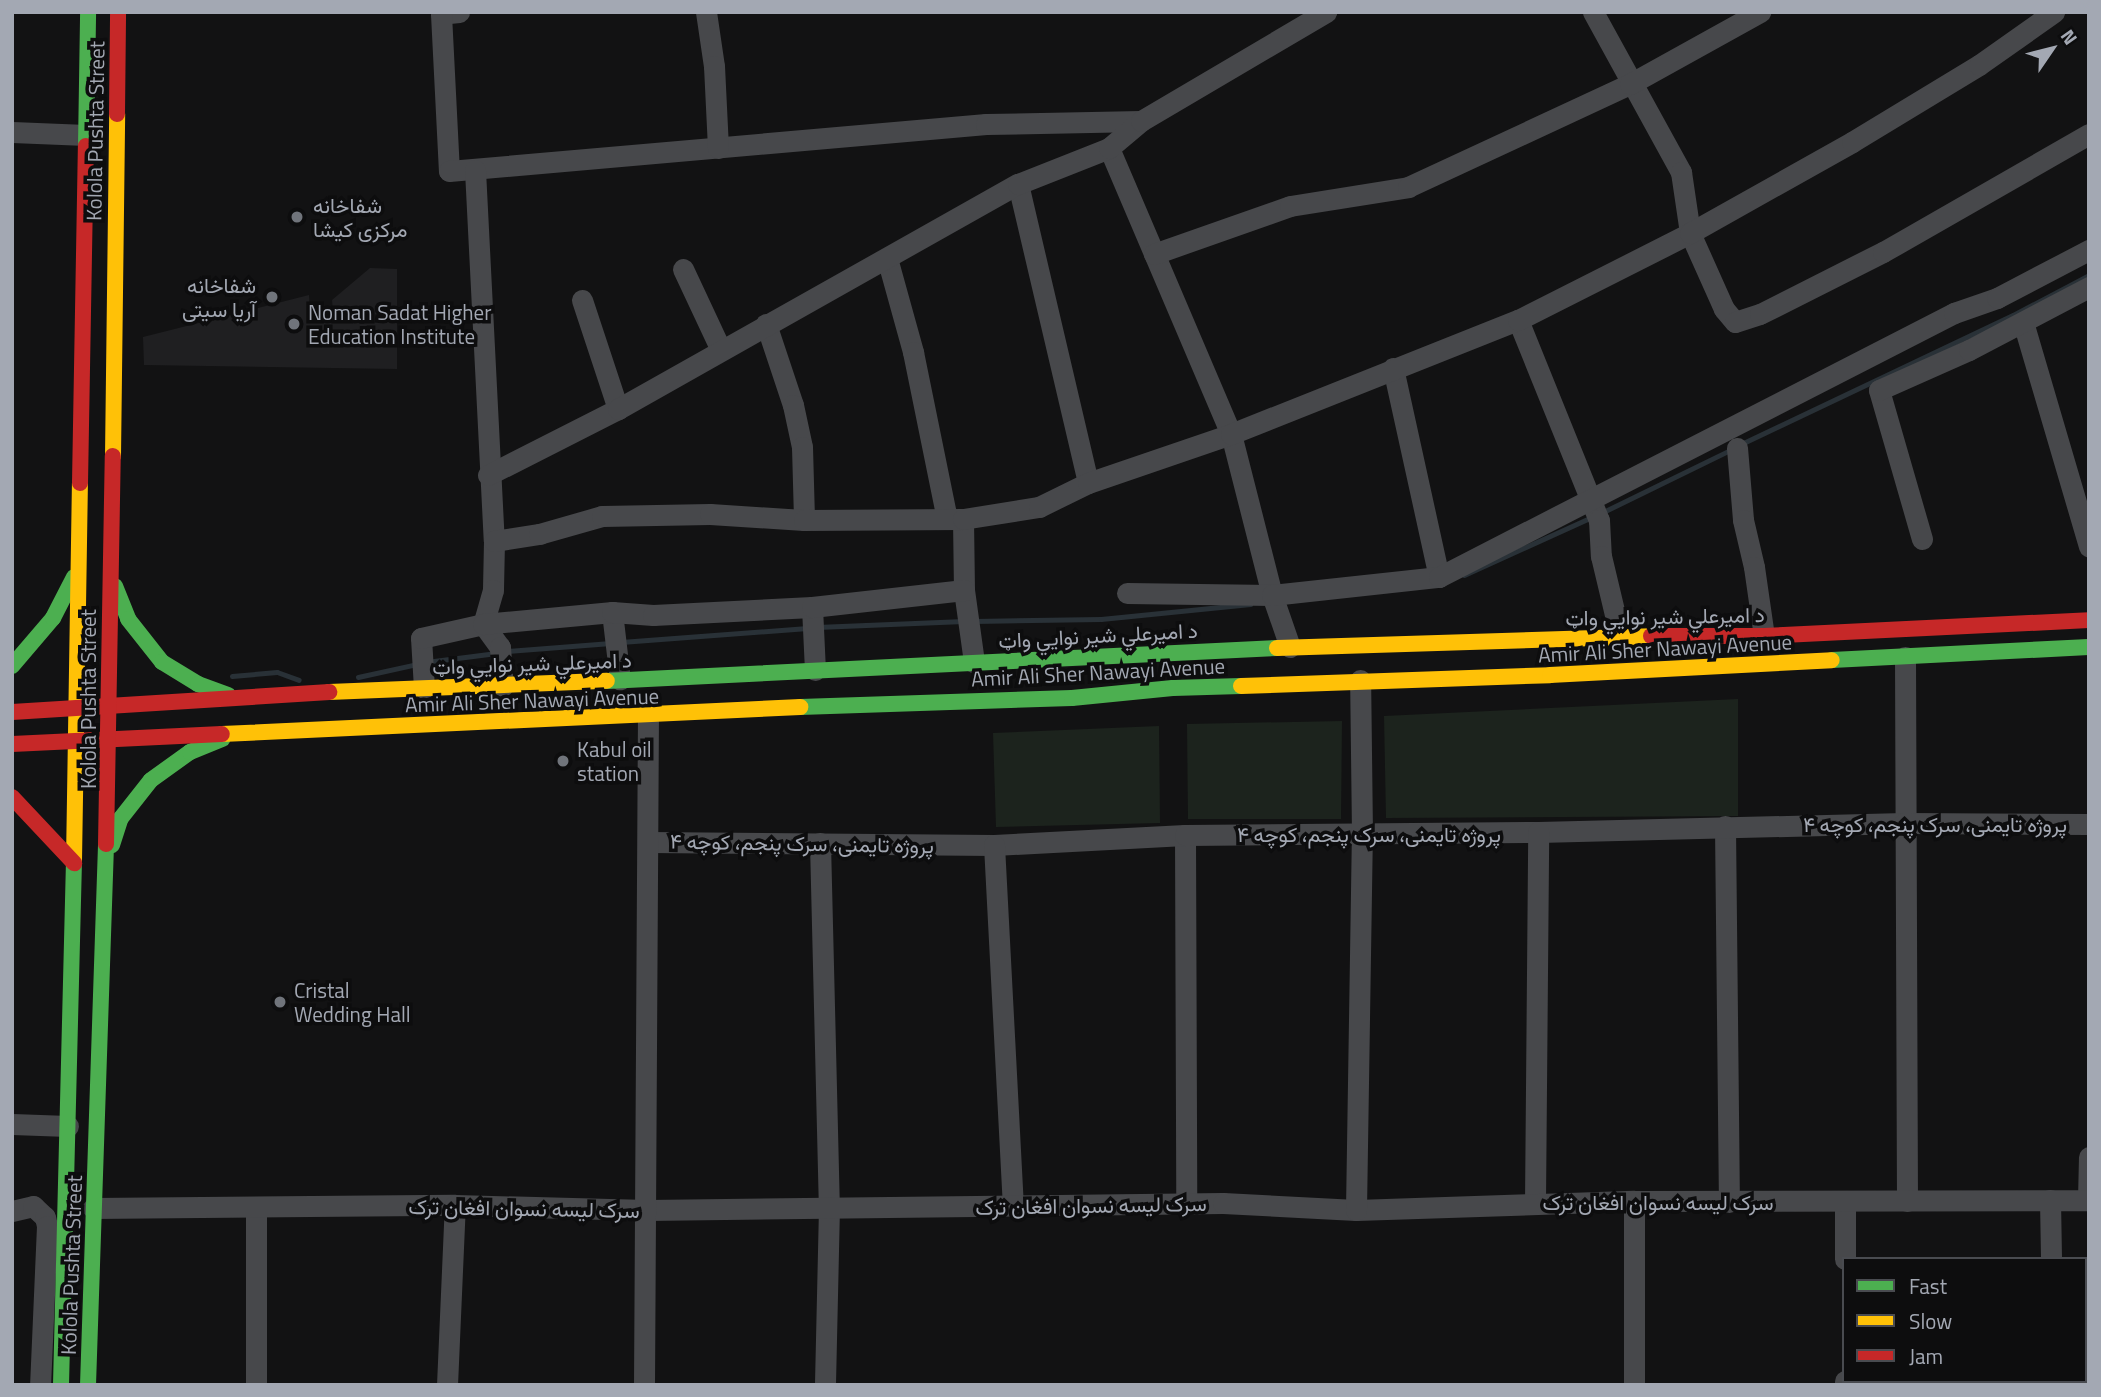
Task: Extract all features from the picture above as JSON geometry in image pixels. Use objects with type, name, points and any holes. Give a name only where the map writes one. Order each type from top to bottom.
[{"type":"main road","points":[[61,1385],[74,863],[88,12]]},
{"type":"main road","name":"Kolola Pushta Street","points":[[88,1385],[110,739],[118,12]]},
{"type":"main road","points":[[12,666],[53,618],[77,570]]},
{"type":"main road","points":[[110,573],[128,619],[162,662],[198,684],[234,698]]},
{"type":"main road","name":"د امیرعلي شیر نوايي واټ","points":[[12,712],[424,688],[503,687],[1290,647],[1620,636],[1764,636],[2089,620]]},
{"type":"main road","name":"Amir Ali Sher Nawayi Avenue","points":[[12,744],[824,706],[1072,698],[1173,688],[1550,675],[2089,648]]},
{"type":"main road","points":[[106,862],[121,818],[151,780],[190,752],[237,733]]},
{"type":"main road","points":[[12,797],[74,863]]},
{"type":"street","points":[[459,12],[441,14],[449,171],[986,124],[1141,121]]},
{"type":"street","points":[[706,12],[714,65],[718,148]]},
{"type":"street","points":[[488,475],[618,409],[1018,184],[1110,148],[1141,121],[1326,12]]},
{"type":"street","points":[[1593,12],[1630,84],[1681,172],[1690,233],[1724,309],[1735,322],[1760,314],[1883,252],[2089,134]]},
{"type":"street","points":[[494,541],[539,534],[602,516],[710,514],[804,520],[955,519],[1039,507],[1088,483],[1231,434],[1518,320],[1690,233],[1852,142],[1979,65],[2054,12]]},
{"type":"street","points":[[1154,254],[1290,206],[1408,187],[1630,84],[1753,15]]},
{"type":"street","points":[[12,132],[86,135]]},
{"type":"street","points":[[1110,148],[1231,434],[1275,601],[1290,647]]},
{"type":"street","points":[[475,170],[488,475],[494,541],[493,590],[483,624]]},
{"type":"street","points":[[1018,184],[1088,483]]},
{"type":"street","points":[[1126,593],[1275,601],[1439,577],[1954,313],[1997,299],[2089,250]]},
{"type":"street","points":[[887,258],[955,519],[974,662]]},
{"type":"street","points":[[683,269],[721,350]]},
{"type":"street","points":[[1922,539],[1879,390],[2023,322],[2089,287]]},
{"type":"street","points":[[582,300],[618,409]]},
{"type":"street","points":[[1518,320],[1588,500],[1599,520],[1601,555],[1620,636]]},
{"type":"street","points":[[2023,322],[2089,547]]},
{"type":"street","points":[[765,324],[793,405],[802,447],[804,520]]},
{"type":"street","points":[[1393,368],[1439,577]]},
{"type":"street","points":[[1737,448],[1744,520],[1764,636]]},
{"type":"street","points":[[424,688],[422,645],[483,624],[612,612],[653,615],[812,607],[964,590]]},
{"type":"street","points":[[812,607],[810,630],[815,670]]},
{"type":"street","points":[[612,612],[620,680]]},
{"type":"street","points":[[483,624],[500,647],[503,687]]},
{"type":"street","points":[[1905,657],[1907,1201]]},
{"type":"street","points":[[1356,1210],[1362,834],[1360,680]]},
{"type":"street","points":[[644,1385],[648,716]]},
{"type":"street","name":"پروژه تایمنی، سرک پنجم، کوچه ۴","points":[[648,842],[994,845],[1185,835],[1538,832],[1904,823],[2089,824]]},
{"type":"street","points":[[1725,826],[1729,1202]]},
{"type":"street","points":[[1535,1202],[1538,832]]},
{"type":"street","points":[[1185,835],[1186,1204]]},
{"type":"street","points":[[820,843],[829,1207],[825,1385]]},
{"type":"street","points":[[994,845],[1013,1206]]},
{"type":"street","points":[[12,1124],[68,1126]]},
{"type":"street","points":[[2088,1200],[2089,1157]]},
{"type":"street","points":[[1634,1200],[1634,1385]]},
{"type":"street","name":"سرک لیسه نسوان افغان‌ ترک","points":[[93,1208],[455,1205],[647,1210],[1186,1204],[1356,1210],[1634,1200],[2088,1200]]},
{"type":"street","points":[[2050,1200],[2051,1257]]},
{"type":"street","points":[[1845,1202],[1845,1257]]},
{"type":"street","points":[[447,1385],[455,1205]]},
{"type":"street","points":[[12,1211],[33,1206],[45,1217],[47,1226],[40,1385]]},
{"type":"street","points":[[256,1207],[256,1385]]},
{"type":"shaded area","name":"Noman Sadat Higher Education Institute","points":[[370,268],[397,269],[397,369],[144,365],[143,337],[309,295],[310,312],[333,311],[332,300]]},
{"type":"shaded area","points":[[1738,699],[1738,816],[1386,818],[1384,716]]},
{"type":"shaded area","points":[[1342,721],[1341,819],[1188,819],[1187,724]]},
{"type":"shaded area","points":[[1159,726],[1160,823],[996,827],[993,733]]},
{"type":"waterway","points":[[1739,445],[2013,315],[2089,275]]},
{"type":"waterway","points":[[1601,513],[1730,450]]},
{"type":"waterway","points":[[1464,575],[1592,517]]},
{"type":"waterway","points":[[974,621],[1101,619],[1250,604]]},
{"type":"waterway","points":[[817,627],[964,621]]},
{"type":"waterway","points":[[621,642],[807,628]]},
{"type":"waterway","points":[[506,651],[611,643]]},
{"type":"waterway","points":[[426,662],[496,653]]},
{"type":"waterway","points":[[358,677],[417,664]]},
{"type":"waterway","points":[[232,676],[277,672],[299,680]]},
{"type":"traffic: fast","points":[[86,146],[88,12]]},
{"type":"traffic: fast","points":[[12,666],[53,618],[74,577]]},
{"type":"traffic: fast","points":[[115,586],[128,619],[162,662],[198,684],[228,695]]},
{"type":"traffic: fast","points":[[1832,660],[2089,647]]},
{"type":"traffic: fast","points":[[607,681],[1277,648]]},
{"type":"traffic: fast","points":[[800,707],[1072,698],[1173,688],[1241,686]]},
{"type":"traffic: fast","points":[[112,845],[121,818],[151,780],[190,752],[222,739]]},
{"type":"traffic: fast","points":[[88,1385],[106,844]]},
{"type":"traffic: fast","points":[[61,1385],[74,861]]},
{"type":"traffic: slow","points":[[113,456],[117,114]]},
{"type":"traffic: slow","points":[[74,861],[80,483]]},
{"type":"traffic: slow","points":[[1277,648],[1651,636]]},
{"type":"traffic: slow","points":[[1241,686],[1550,675],[1832,660]]},
{"type":"traffic: slow","points":[[329,692],[607,681]]},
{"type":"traffic: slow","points":[[222,734],[800,707]]},
{"type":"traffic: jam","points":[[117,114],[118,12]]},
{"type":"traffic: jam","points":[[80,483],[86,146]]},
{"type":"traffic: jam","points":[[106,844],[113,456]]},
{"type":"traffic: jam","points":[[1651,636],[1764,636],[2089,620]]},
{"type":"traffic: jam","points":[[12,712],[329,692]]},
{"type":"traffic: jam","points":[[12,744],[222,734]]},
{"type":"traffic: jam","points":[[12,797],[74,863]]},
{"type":"place","name":"شفاخانه مرکزی کیشا","points":[[297,217]]},
{"type":"place","name":"شفاخانه آریا سیتی","points":[[272,297]]},
{"type":"place","name":"Noman Sadat Higher Education Institute","points":[[294,324]]},
{"type":"place","name":"Kabul oil station","points":[[563,761]]},
{"type":"place","name":"Cristal Wedding Hall","points":[[280,1002]]}]
